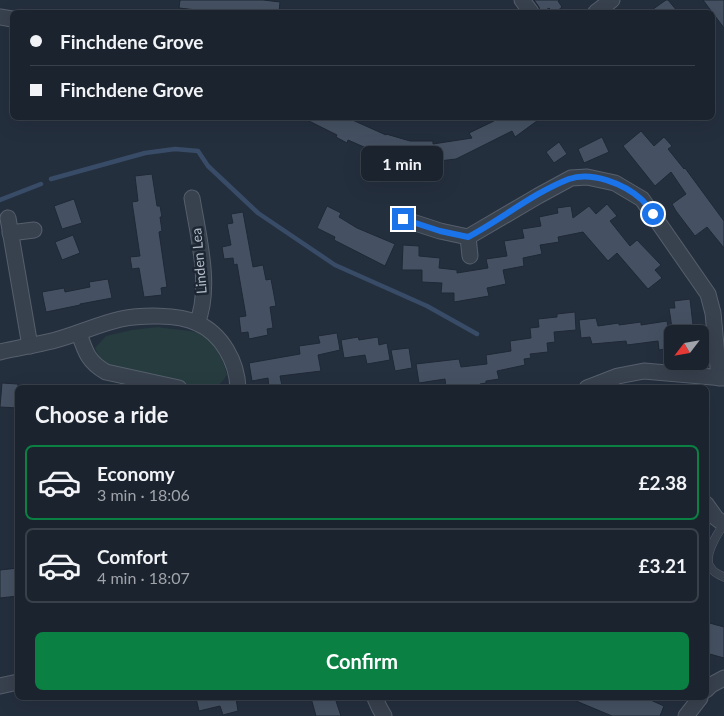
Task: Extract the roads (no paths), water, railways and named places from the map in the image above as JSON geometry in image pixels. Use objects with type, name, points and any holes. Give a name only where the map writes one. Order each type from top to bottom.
[{"type":"street","points":[[599,10],[612,0]]},
{"type":"street","points":[[403,219],[440,231],[468,237],[571,178],[587,177],[614,183],[642,199],[708,294],[713,313],[722,378],[698,381],[644,370],[618,376],[595,385]]},
{"type":"street","name":"Linden Lea","points":[[192,198],[204,287],[197,323]]},
{"type":"street","points":[[30,346],[9,226],[34,230]]},
{"type":"street","points":[[468,237],[470,256]]},
{"type":"street","points":[[0,352],[30,346],[122,319],[169,317],[197,323],[218,339],[234,364],[238,385]]},
{"type":"street","points":[[78,333],[95,366],[106,372],[165,385]]},
{"type":"street","points":[[709,508],[716,518],[724,524]]},
{"type":"street","points":[[709,688],[724,678]]},
{"type":"street","points":[[0,686],[15,683]]},
{"type":"street","points":[[376,700],[384,716]]},
{"type":"street","points":[[686,716],[698,700]]},
{"type":"lane","points":[[709,553],[716,535],[724,524]]},
{"type":"lane","points":[[709,567],[724,578]]},
{"type":"waterway","points":[[51,179],[145,153],[175,149],[198,151],[208,166],[258,213],[335,265],[427,306],[477,334]]},
{"type":"waterway","points":[[0,200],[41,184]]}]
